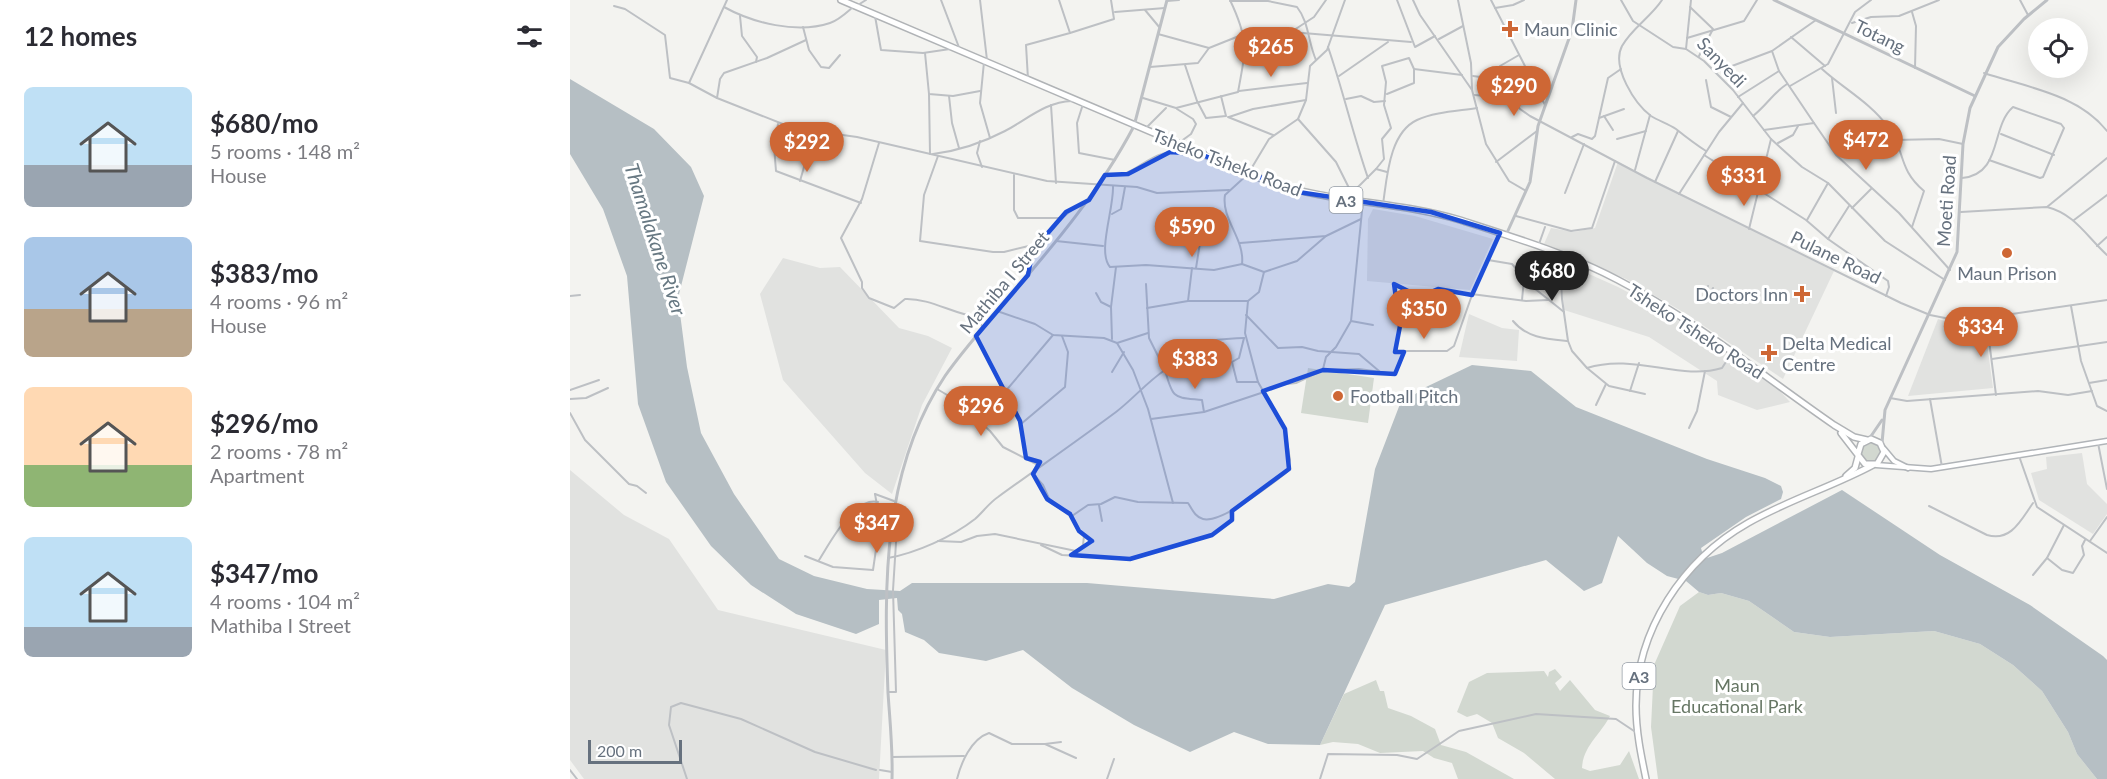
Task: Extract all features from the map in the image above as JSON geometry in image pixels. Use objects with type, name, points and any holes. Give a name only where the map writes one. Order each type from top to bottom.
[{"type":"highway","name":"Tsheko Tsheko Road","points":[[841,0],[1200,154],[1298,192],[1431,212],[1539,247],[1619,280],[1676,313],[1834,425],[1854,437],[1867,440]]},
{"type":"highway","name":"Tsheko Tsheko Road","points":[[1834,425],[1858,455]]},
{"type":"highway","name":"A3","points":[[1839,480],[1855,468],[1859,447],[1867,440],[1874,440],[1883,447]]},
{"type":"highway","points":[[1874,465],[1882,459],[1883,447]]},
{"type":"highway","name":"A3","points":[[1858,455],[1862,462],[1874,465]]},
{"type":"highway","name":"A3","points":[[1646,779],[1638,733],[1638,681],[1646,645],[1664,604],[1680,582],[1718,542],[1751,521],[1874,465]]},
{"type":"main road","points":[[1874,465],[1912,469],[1942,467],[2107,441]]},
{"type":"main road","points":[[1883,447],[1894,461],[1912,469]]},
{"type":"street","points":[[688,83],[727,1],[721,0]]},
{"type":"street","points":[[724,7],[759,22],[803,27],[829,23],[866,0]]},
{"type":"street","points":[[940,0],[961,52]]},
{"type":"street","points":[[981,0],[985,63],[980,91],[981,108],[990,138]]},
{"type":"street","points":[[1059,0],[1070,33]]},
{"type":"street","points":[[1028,81],[1026,45],[1114,19],[1115,12],[1111,0]]},
{"type":"street","points":[[1167,1],[1179,0]]},
{"type":"street","points":[[1238,92],[1244,63],[1244,35],[1230,0],[1268,1],[1299,9],[1306,21],[1307,33],[1316,60]]},
{"type":"street","points":[[1291,32],[1317,14],[1326,0]]},
{"type":"street","points":[[1242,264],[1240,243],[1223,202],[1228,190],[1248,174],[1260,150],[1273,135],[1298,118],[1306,100],[1310,66],[1328,47],[1345,0]]},
{"type":"street","points":[[1397,0],[1411,42],[1417,48],[1435,36]]},
{"type":"street","points":[[1413,0],[1472,90],[1482,136],[1496,162],[1509,181],[1526,191]]},
{"type":"street","points":[[1458,0],[1473,76],[1472,90]]},
{"type":"street","points":[[1491,0],[1545,105]]},
{"type":"street","points":[[1494,8],[1513,5],[1524,0]]},
{"type":"street","points":[[1548,300],[1522,300],[1472,295],[1440,290],[1420,297],[1402,286],[1398,287],[1395,291],[1400,326],[1396,350],[1404,352],[1447,351],[1452,348],[1472,295],[1488,260],[1516,216],[1526,191],[1534,161],[1536,131],[1572,30],[1576,0]]},
{"type":"street","points":[[1621,0],[1629,16],[1640,26],[1673,47],[1686,48]]},
{"type":"street","points":[[1662,0],[1621,47],[1621,69],[1630,89],[1650,115],[1706,151]]},
{"type":"street","name":"Sanyedi","points":[[1679,194],[1706,151],[1743,103],[1715,72],[1686,48],[1691,0]]},
{"type":"street","points":[[1686,38],[1744,21],[1749,16],[1756,0]]},
{"type":"street","name":"Totang","points":[[1774,0],[1975,96]]},
{"type":"street","points":[[1753,116],[1768,103],[1774,92],[1824,68],[1832,59],[1846,34],[1855,12],[1871,0]]},
{"type":"street","points":[[1852,23],[1871,17],[1899,16],[1940,0]]},
{"type":"street","points":[[2020,0],[2028,15]]},
{"type":"street","name":"Moeti Road","points":[[1867,440],[1875,433],[1884,416],[1890,398],[1950,270],[1959,244],[1963,144],[1967,118],[1984,74],[1998,47],[2028,15],[2047,0]]},
{"type":"street","name":"Mathiba I Street","points":[[892,779],[886,589],[894,501],[911,446],[937,389],[976,336],[1056,241],[1106,175],[1134,126],[1167,1]]},
{"type":"street","points":[[614,6],[625,9],[662,32],[669,60],[669,77],[688,83],[717,98],[778,123],[931,154],[983,168],[1056,183],[1125,187],[1157,193],[1228,190]]},
{"type":"street","points":[[1690,7],[1713,29]]},
{"type":"street","points":[[1115,12],[1165,8]]},
{"type":"street","points":[[1145,10],[1160,28]]},
{"type":"street","points":[[1912,12],[1916,26],[1916,68]]},
{"type":"street","points":[[875,15],[880,50],[925,53],[953,49]]},
{"type":"street","points":[[741,16],[742,36],[757,57],[756,62]]},
{"type":"street","points":[[1715,72],[1772,51],[1816,20]]},
{"type":"street","points":[[1438,40],[1463,26]]},
{"type":"street","points":[[803,27],[809,50],[824,68],[830,68],[840,55]]},
{"type":"street","points":[[1698,56],[1713,29]]},
{"type":"street","points":[[1149,67],[1199,62],[1209,48],[1244,35],[1291,32],[1388,42],[1411,42]]},
{"type":"street","points":[[1158,34],[1209,48]]},
{"type":"street","points":[[1791,37],[1832,78],[1868,105],[1890,129],[1909,177],[1924,191],[1912,228]]},
{"type":"street","points":[[717,98],[722,75],[806,40]]},
{"type":"street","points":[[1338,77],[1388,42]]},
{"type":"street","points":[[1328,47],[1346,99],[1358,152],[1368,178]]},
{"type":"street","points":[[1772,51],[1779,71],[1836,155],[1912,228],[1950,270]]},
{"type":"street","points":[[925,53],[931,154]]},
{"type":"street","points":[[1473,76],[1497,78],[1500,66],[1520,55]]},
{"type":"street","points":[[1353,192],[1384,159],[1382,139],[1391,130],[1385,101],[1387,94],[1382,66],[1406,57],[1412,61],[1413,83],[1387,94]]},
{"type":"street","points":[[1185,65],[1197,101],[1206,118],[1227,117],[1253,109],[1306,100]]},
{"type":"street","points":[[1414,69],[1462,75]]},
{"type":"street","points":[[1572,137],[1575,134],[1592,139],[1595,136],[1608,78],[1621,69]]},
{"type":"street","points":[[1738,97],[1779,71]]},
{"type":"street","points":[[1984,74],[2057,97],[2091,114],[2107,131]]},
{"type":"street","points":[[1832,78],[1836,113]]},
{"type":"street","points":[[1474,96],[1501,96],[1514,85],[1532,79]]},
{"type":"street","points":[[1706,80],[1711,106],[1731,117]]},
{"type":"street","points":[[1142,98],[1166,108],[1176,108],[1238,92],[1307,83]]},
{"type":"street","points":[[929,94],[949,96],[980,91]]},
{"type":"street","name":"Pulane Road","points":[[1507,92],[1520,109],[1615,161],[1886,296],[1930,315],[1955,320],[2107,300]]},
{"type":"street","points":[[949,96],[952,123],[959,148]]},
{"type":"street","points":[[1221,96],[1227,117]]},
{"type":"street","points":[[1346,99],[1361,96],[1374,102],[1385,101]]},
{"type":"street","points":[[931,154],[990,138],[1051,105],[1075,101]]},
{"type":"street","points":[[1743,103],[1771,139],[1793,161],[1828,183],[1885,241],[1945,280]]},
{"type":"street","points":[[1083,104],[1077,123],[1079,153],[1114,160]]},
{"type":"street","points":[[1051,105],[1056,183]]},
{"type":"street","points":[[1962,178],[1978,174],[1989,160],[2013,107],[2061,124],[2064,132],[2046,175],[2040,178],[1989,160]]},
{"type":"street","points":[[1145,130],[1166,108]]},
{"type":"street","points":[[1176,108],[1193,119],[1196,124],[1191,134],[1178,144]]},
{"type":"street","points":[[1383,204],[1392,150],[1414,121],[1477,108]]},
{"type":"street","points":[[1599,118],[1624,109]]},
{"type":"street","points":[[1635,171],[1650,115]]},
{"type":"street","points":[[1227,117],[1273,135]]},
{"type":"street","points":[[1604,117],[1613,130]]},
{"type":"street","points":[[1298,118],[1336,162],[1353,192],[1355,201]]},
{"type":"street","points":[[778,123],[774,146],[775,169],[800,181],[861,203]]},
{"type":"street","points":[[1764,130],[1814,123]]},
{"type":"street","points":[[1777,144],[1790,138],[1798,126]]},
{"type":"street","points":[[1496,162],[1536,131]]},
{"type":"street","points":[[1617,139],[1646,131]]},
{"type":"street","points":[[1655,182],[1678,131]]},
{"type":"street","points":[[800,181],[814,132]]},
{"type":"street","points":[[2000,134],[2054,155]]},
{"type":"street","points":[[1749,229],[1771,139]]},
{"type":"street","points":[[1895,140],[1939,139],[1963,144]]},
{"type":"street","points":[[980,141],[977,153],[983,168]]},
{"type":"street","points":[[879,143],[861,203],[841,239],[862,282],[862,288],[869,298],[894,308],[905,299],[921,301],[958,314],[977,317],[983,328]]},
{"type":"street","points":[[1565,193],[1584,144]]},
{"type":"street","points":[[1106,175],[1128,174],[1147,161],[1170,152],[1200,154]]},
{"type":"street","points":[[1704,155],[1806,220],[1828,239],[1888,281],[1890,287],[1886,296]]},
{"type":"street","points":[[938,156],[924,195],[920,240],[993,252],[1004,252],[1041,243]]},
{"type":"street","points":[[2047,207],[2107,158]]},
{"type":"street","points":[[1516,216],[1571,231],[1592,228],[1615,161]]},
{"type":"street","points":[[1376,169],[1387,172]]},
{"type":"street","points":[[1014,175],[1016,216],[1024,219],[1061,218]]},
{"type":"street","points":[[1806,220],[1828,183]]},
{"type":"street","points":[[1113,186],[1112,214],[1103,246],[1107,266],[1146,265],[1226,269],[1242,264],[1264,272],[1297,261],[1326,236],[1361,219]]},
{"type":"street","points":[[1112,214],[1121,209],[1125,187]]},
{"type":"street","points":[[1828,239],[1850,207],[1871,189]]},
{"type":"street","points":[[2074,220],[2107,195]]},
{"type":"street","points":[[1028,274],[1029,263],[1041,243],[1061,218],[1071,209],[1089,200]]},
{"type":"street","points":[[1323,370],[1326,357],[1332,352],[1351,321],[1363,201]]},
{"type":"street","points":[[1961,212],[2047,207],[2066,214],[2074,220],[2107,255]]},
{"type":"street","points":[[1539,247],[1545,225]]},
{"type":"street","points":[[1240,243],[1326,236]]},
{"type":"street","points":[[2097,246],[2107,237]]},
{"type":"street","points":[[1056,241],[1103,246]]},
{"type":"street","points":[[1188,301],[1200,243]]},
{"type":"street","points":[[1560,256],[1564,312],[1568,341],[1572,351],[1606,384],[1645,394]]},
{"type":"street","points":[[1488,260],[1512,264],[1524,279],[1564,312]]},
{"type":"street","points":[[1113,340],[1111,307],[1116,267]]},
{"type":"street","points":[[1258,382],[1237,382],[1232,362],[1239,359],[1245,336],[1248,301],[1259,292],[1264,272]]},
{"type":"street","points":[[1522,300],[1524,279]]},
{"type":"street","points":[[1146,284],[1148,333],[1173,394],[1182,400],[1202,400],[1204,412]]},
{"type":"street","points":[[1096,293],[1101,302],[1111,307]]},
{"type":"street","points":[[570,296],[580,295]]},
{"type":"street","points":[[1147,308],[1188,301],[1248,301]]},
{"type":"street","points":[[2071,306],[2078,347],[2089,383],[2097,406],[2107,411]]},
{"type":"street","points":[[997,311],[1035,324],[1053,335],[1113,340],[1117,343],[1124,352],[1141,389],[1173,502]]},
{"type":"street","points":[[1245,315],[1263,329],[1278,348],[1302,347],[1362,355],[1381,373]]},
{"type":"street","points":[[1986,317],[1996,395]]},
{"type":"street","points":[[1351,321],[1373,326]]},
{"type":"street","points":[[1513,321],[1522,331],[1530,335],[1568,341]]},
{"type":"street","points":[[1117,343],[1148,333]]},
{"type":"street","points":[[1004,393],[1053,335]]},
{"type":"street","points":[[976,336],[1020,424],[1026,458]]},
{"type":"street","points":[[1020,424],[1065,387],[1068,352],[1062,336]]},
{"type":"street","points":[[888,558],[938,541],[976,517],[996,498],[1033,474],[1038,465],[1068,449],[1092,427],[1115,412],[1165,370],[1179,352],[1210,339],[1245,336]]},
{"type":"street","points":[[1072,516],[1088,505],[1099,505],[1115,497],[1138,502],[1188,502],[1195,514],[1203,519],[1230,512],[1285,474],[1290,465],[1285,429],[1258,382],[1245,336]]},
{"type":"street","points":[[1992,359],[2107,342]]},
{"type":"street","points":[[1112,372],[1124,352]]},
{"type":"street","points":[[1151,419],[1204,412],[1279,385],[1296,383],[1323,370],[1359,369],[1381,373],[1397,372],[1404,352]]},
{"type":"street","points":[[1587,368],[1613,362],[1705,371],[1722,368],[1732,352]]},
{"type":"street","points":[[1630,392],[1639,363]]},
{"type":"street","points":[[1689,429],[1703,389],[1705,371]]},
{"type":"street","points":[[570,390],[599,380]]},
{"type":"street","points":[[2089,383],[2107,380]]},
{"type":"street","points":[[1596,405],[1606,384]]},
{"type":"street","points":[[570,399],[586,398],[608,388]]},
{"type":"street","points":[[937,389],[990,431],[999,444],[1038,465]]},
{"type":"street","points":[[1890,398],[1902,401],[2038,391],[2068,395],[2092,390]]},
{"type":"street","points":[[1930,399],[1942,467]]},
{"type":"street","points":[[570,413],[585,440],[629,484],[637,486],[646,494]]},
{"type":"street","name":"Moeti Road","points":[[1883,447],[1884,416]]},
{"type":"street","points":[[2098,443],[2107,489]]},
{"type":"street","points":[[2019,454],[2033,503],[2107,553]]},
{"type":"street","points":[[1033,474],[1043,485],[1051,503],[1072,516],[1084,537],[1082,547],[1071,555]]},
{"type":"street","points":[[805,556],[833,567],[873,570],[880,522],[875,494],[894,501]]},
{"type":"street","points":[[819,560],[850,515],[867,503],[878,502]]},
{"type":"street","points":[[1929,506],[1987,535],[1997,537],[2014,530],[2033,503]]},
{"type":"street","points":[[1099,505],[1102,521]]},
{"type":"street","points":[[1041,545],[1057,554],[1121,560],[1151,554],[1212,535],[1232,520],[1230,512]]},
{"type":"street","points":[[2090,541],[2107,517]]},
{"type":"street","points":[[2033,575],[2047,558],[2064,525]]},
{"type":"street","points":[[888,692],[896,692],[894,590],[897,527]]},
{"type":"street","points":[[938,541],[961,542],[977,536],[995,534],[1076,551]]},
{"type":"street","points":[[2047,558],[2062,570],[2073,573],[2084,555],[2082,546],[2085,538]]},
{"type":"street","points":[[687,779],[669,725],[671,707],[681,703],[741,718],[815,752],[892,772]]},
{"type":"street","points":[[1320,779],[1328,754],[1397,755],[1417,759],[1459,731],[1536,714],[1616,719],[1638,733]]},
{"type":"street","points":[[957,779],[965,756],[983,735],[989,733],[1012,744],[1060,742]]},
{"type":"street","points":[[1045,744],[1076,758]]},
{"type":"street","points":[[892,758],[965,756]]},
{"type":"street","points":[[1107,779],[1114,759]]},
{"type":"street","points":[[570,771],[577,779]]},
{"type":"highlighted area","points":[[1170,152],[1200,154],[1298,192],[1431,212],[1500,233],[1472,295],[1438,289],[1420,297],[1394,284],[1400,326],[1395,352],[1404,352],[1395,374],[1323,370],[1263,391],[1285,429],[1289,469],[1232,511],[1232,520],[1212,535],[1130,559],[1071,555],[1092,541],[1079,531],[1070,514],[1047,499],[1033,474],[1040,462],[1026,458],[1020,421],[976,336],[1028,275],[1031,259],[1047,234],[1066,212],[1089,200],[1105,175],[1128,174]]},
{"type":"shaded area","points":[[1618,162],[1834,271],[1783,379],[1683,312],[1626,279],[1544,244],[1551,228],[1574,232],[1595,228]]},
{"type":"shaded area","points":[[1373,209],[1415,216],[1493,239],[1470,290],[1367,281],[1368,219]]},
{"type":"shaded area","points":[[783,258],[820,268],[840,267],[899,328],[928,336],[952,348],[922,405],[892,494],[865,473],[783,380],[760,294]]},
{"type":"shaded area","points":[[1560,261],[1618,287],[1667,313],[1778,389],[1790,402],[1757,410],[1718,395],[1717,381],[1649,337],[1564,310]]},
{"type":"shaded area","points":[[1469,314],[1502,328],[1519,330],[1517,361],[1459,357]]},
{"type":"shaded area","points":[[1938,319],[1962,326],[1984,321],[1993,388],[1908,396]]},
{"type":"shaded area","points":[[2082,453],[2087,484],[2107,504],[2107,514],[2093,534],[2039,500],[2031,473],[2047,469],[2046,457]]},
{"type":"shaded area","points":[[570,470],[624,515],[669,539],[718,610],[886,650],[879,779],[584,779],[570,760]]},
{"type":"green space","name":"Football Pitch","points":[[1308,368],[1374,378],[1368,423],[1301,413]]},
{"type":"green space","points":[[1871,442],[1878,445],[1881,452],[1878,459],[1871,462],[1864,459],[1861,452],[1864,445]]},
{"type":"green space","name":"Maun Educational Park","points":[[1699,592],[1708,595],[1721,593],[1749,601],[1794,632],[1830,637],[1934,631],[1980,644],[2013,665],[2042,691],[2068,732],[2077,754],[2097,779],[1658,779],[1651,727],[1654,665],[1680,606]]},
{"type":"green space","points":[[1555,669],[1562,677],[1555,683],[1560,691],[1570,680],[1595,710],[1610,716],[1589,747],[1582,768],[1590,771],[1620,765],[1629,751],[1639,779],[1555,779],[1524,753],[1498,738],[1492,723],[1477,714],[1467,717],[1457,712],[1469,682],[1487,673],[1544,671],[1548,677],[1549,672]]},
{"type":"green space","points":[[1376,680],[1380,691],[1384,691],[1388,708],[1411,716],[1435,729],[1441,745],[1466,752],[1514,779],[1458,779],[1452,763],[1434,758],[1423,751],[1380,753],[1358,744],[1333,742],[1320,745],[1344,694]]},
{"type":"water","name":"Thamalakane River","points":[[570,79],[654,129],[691,167],[704,196],[678,298],[687,367],[701,433],[734,494],[779,559],[814,576],[867,589],[900,591],[912,583],[1087,583],[1274,599],[1328,584],[1349,587],[1355,582],[1375,469],[1400,404],[1426,387],[1472,365],[1531,371],[1576,407],[1781,486],[1783,492],[1781,499],[1746,517],[1701,548],[1704,559],[1722,553],[1842,490],[1940,555],[2030,605],[2103,656],[2107,660],[2107,779],[2097,779],[2077,754],[2068,732],[2042,691],[2013,665],[1980,644],[1934,631],[1830,637],[1794,632],[1749,601],[1721,593],[1708,595],[1699,592],[1686,581],[1667,576],[1647,563],[1618,536],[1602,583],[1584,591],[1546,560],[1385,605],[1320,745],[1268,744],[1234,732],[1190,752],[1134,725],[1072,688],[1023,650],[986,661],[939,653],[924,640],[905,632],[897,598],[879,600],[879,624],[856,634],[796,614],[751,585],[711,546],[666,482],[638,404],[627,276],[603,209],[570,154]]},
{"type":"place","name":"Maun Clinic","points":[[1510,29]]},
{"type":"place","name":"Maun Prison","points":[[2007,253]]},
{"type":"place","name":"Doctors Inn","points":[[1802,294]]},
{"type":"place","name":"Delta Medical Centre","points":[[1769,353]]},
{"type":"place","name":"Football Pitch","points":[[1338,396]]}]
